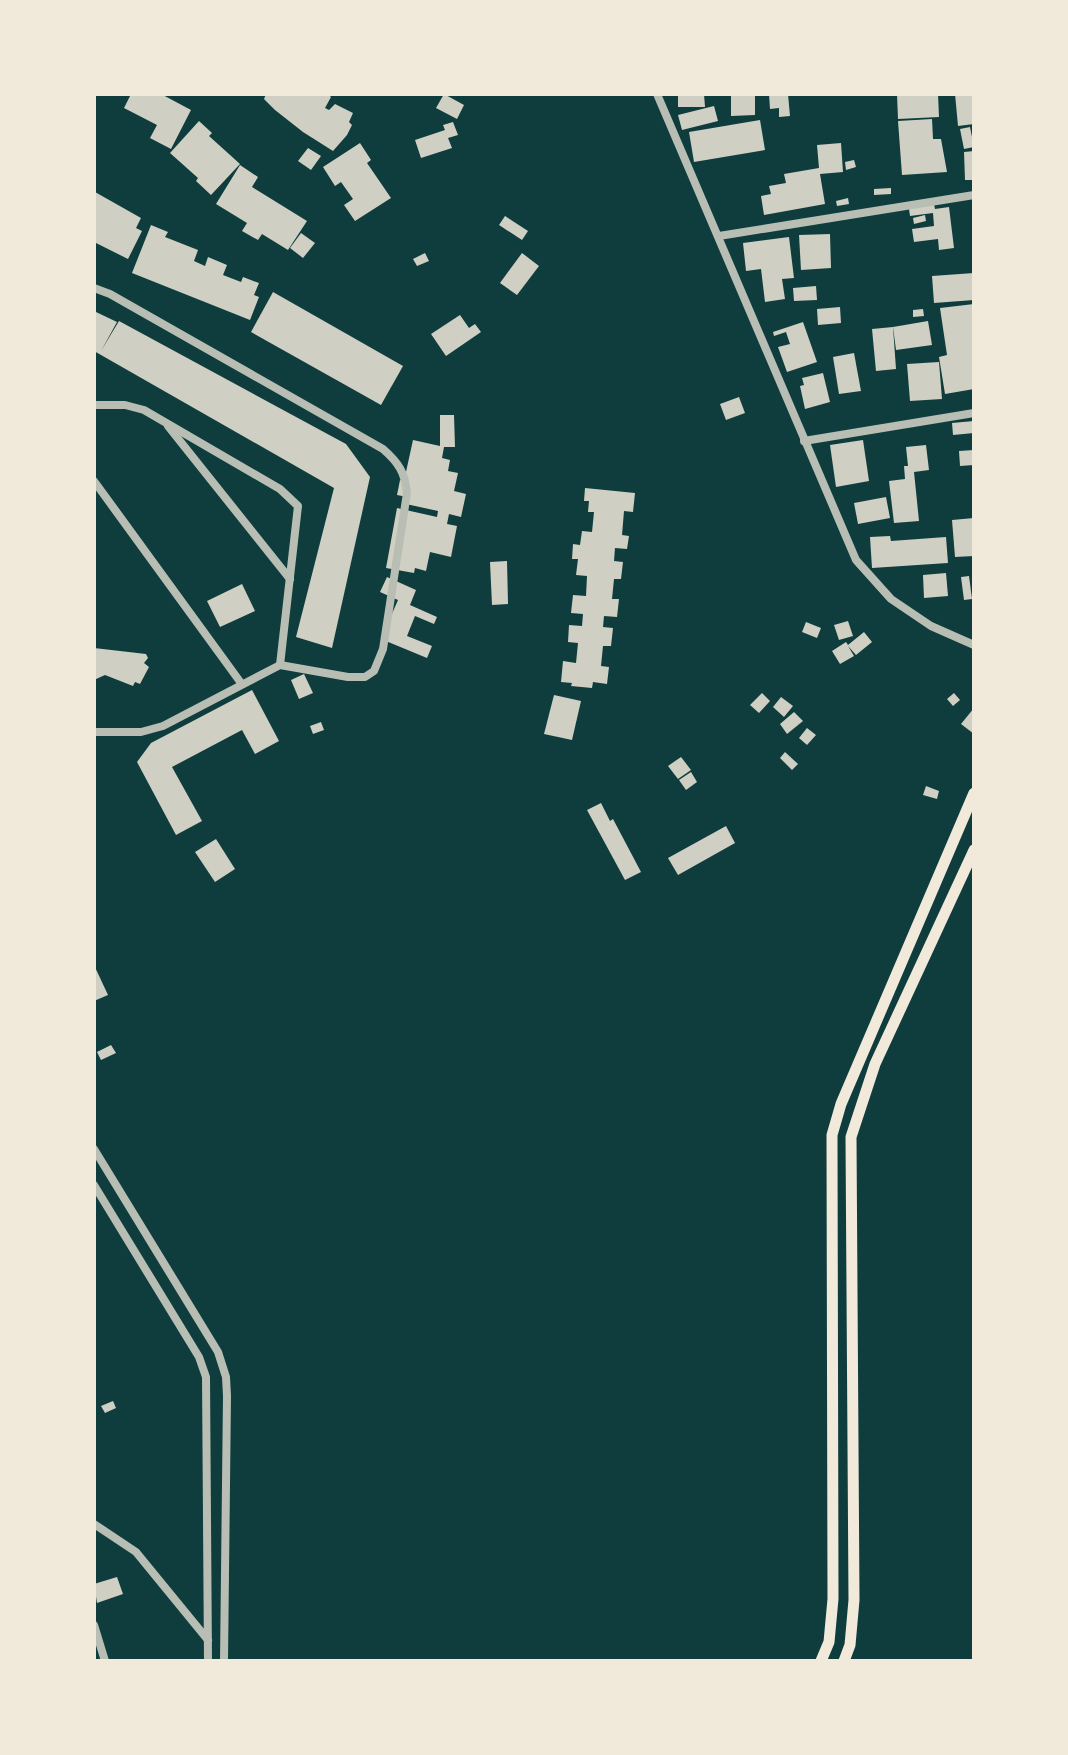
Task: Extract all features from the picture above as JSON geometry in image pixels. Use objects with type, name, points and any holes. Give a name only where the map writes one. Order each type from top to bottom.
[{"type":"main road","points":[[821,1661],[829,1642],[833,1599],[832,1135],[841,1104],[974,793]]},
{"type":"main road","points":[[844,1661],[850,1645],[854,1600],[851,1137],[875,1064],[974,850]]},
{"type":"street","points":[[657,94],[719,236],[753,325],[856,560],[891,599],[931,626],[974,645]]},
{"type":"street","points":[[719,236],[974,195]]},
{"type":"street","points":[[94,288],[110,294],[383,449],[398,462],[405,476],[407,493],[383,649],[374,671],[365,677],[348,677],[280,665],[163,726],[141,732],[94,732]]},
{"type":"street","points":[[94,405],[125,405],[144,410],[290,496],[298,506],[280,665]]},
{"type":"street","points":[[804,441],[974,413]]},
{"type":"street","points":[[164,421],[290,579]]},
{"type":"street","points":[[94,481],[241,683]]},
{"type":"street","points":[[94,1149],[218,1352],[226,1377],[224,1661]]},
{"type":"street","points":[[94,1185],[199,1357],[206,1377],[208,1661]]},
{"type":"street","points":[[94,1524],[136,1552],[208,1640]]},
{"type":"street","points":[[94,1625],[105,1661]]},
{"type":"building","points":[[131,94],[161,94],[191,110],[171,149],[150,138],[157,125],[124,108]]},
{"type":"building","points":[[266,94],[328,94],[331,97],[325,108],[329,110],[335,104],[353,113],[349,122],[352,125],[333,151],[275,110],[264,99]]},
{"type":"building","points":[[444,94],[464,105],[457,119],[436,108]]},
{"type":"building","points":[[678,94],[704,94],[705,107],[678,107]]},
{"type":"building","points":[[755,94],[755,115],[731,116],[731,95]]},
{"type":"building","points":[[769,94],[788,94],[790,116],[779,117],[779,108],[770,109]]},
{"type":"building","points":[[897,94],[938,94],[939,117],[898,119]]},
{"type":"building","points":[[955,94],[974,94],[974,124],[958,126]]},
{"type":"building","points":[[714,106],[718,121],[682,130],[678,115]]},
{"type":"building","points":[[932,119],[933,139],[941,139],[947,172],[902,175],[898,121]]},
{"type":"building","points":[[760,120],[765,150],[694,162],[689,132]]},
{"type":"building","points":[[199,121],[212,133],[209,136],[240,164],[211,195],[196,181],[198,178],[170,153]]},
{"type":"building","points":[[453,122],[458,135],[448,138],[452,148],[421,158],[415,140],[445,130],[443,125]]},
{"type":"building","points":[[970,127],[974,147],[964,149],[960,129]]},
{"type":"building","points":[[360,143],[371,160],[367,163],[391,198],[355,221],[344,205],[353,199],[341,182],[335,186],[323,167]]},
{"type":"building","points":[[841,143],[843,172],[820,174],[825,204],[764,215],[761,196],[771,194],[769,186],[786,183],[784,174],[819,168],[817,145]]},
{"type":"building","points":[[308,148],[321,156],[311,170],[298,161]]},
{"type":"building","points":[[974,151],[974,180],[965,180],[964,152]]},
{"type":"building","points":[[854,160],[856,167],[846,170],[845,162]]},
{"type":"building","points":[[240,165],[258,177],[252,187],[307,221],[288,250],[262,234],[258,240],[242,231],[247,223],[216,204]]},
{"type":"building","points":[[891,188],[891,194],[874,195],[874,189]]},
{"type":"building","points":[[95,192],[141,218],[136,228],[142,231],[128,259],[94,242]]},
{"type":"building","points":[[848,198],[849,204],[837,206],[836,201]]},
{"type":"building","points":[[933,199],[935,209],[949,207],[954,248],[939,250],[938,239],[914,242],[912,229],[934,226],[933,213],[910,216],[908,202]]},
{"type":"building","points":[[925,215],[926,221],[914,224],[913,218]]},
{"type":"building","points":[[505,216],[528,231],[522,240],[499,225]]},
{"type":"building","points":[[151,225],[168,232],[165,237],[198,250],[194,261],[205,266],[208,257],[227,265],[223,275],[241,282],[243,277],[259,283],[254,295],[259,297],[250,320],[132,273]]},
{"type":"building","points":[[301,233],[315,243],[303,258],[290,248]]},
{"type":"building","points":[[830,234],[831,268],[801,270],[799,235]]},
{"type":"building","points":[[789,237],[794,278],[782,279],[785,299],[765,302],[761,269],[746,271],[743,243]]},
{"type":"building","points":[[425,253],[429,261],[417,266],[413,259]]},
{"type":"building","points":[[522,253],[539,266],[517,295],[500,283]]},
{"type":"building","points":[[974,273],[974,300],[934,303],[932,276]]},
{"type":"building","points":[[816,286],[817,300],[794,301],[793,288]]},
{"type":"building","points":[[273,292],[403,366],[381,405],[251,332]]},
{"type":"building","points":[[974,304],[974,389],[945,394],[939,357],[947,355],[940,308]]},
{"type":"building","points":[[840,307],[841,323],[818,325],[817,309]]},
{"type":"building","points":[[923,309],[924,316],[913,317],[913,310]]},
{"type":"building","points":[[96,312],[117,322],[101,351],[119,321],[346,444],[370,477],[332,648],[296,637],[334,488],[94,351]]},
{"type":"building","points":[[460,315],[469,328],[475,324],[481,332],[446,356],[431,334]]},
{"type":"building","points":[[928,321],[932,345],[896,350],[893,327]]},
{"type":"building","points":[[803,322],[817,362],[787,372],[778,347],[790,344],[786,332],[774,336],[773,332]]},
{"type":"building","points":[[893,327],[896,369],[876,371],[872,329]]},
{"type":"building","points":[[854,353],[861,391],[839,394],[833,357]]},
{"type":"building","points":[[939,362],[942,399],[910,401],[907,364]]},
{"type":"building","points":[[823,373],[830,402],[805,409],[800,386],[804,385],[802,378]]},
{"type":"building","points":[[739,397],[745,413],[726,420],[720,404]]},
{"type":"building","points":[[440,415],[454,415],[455,447],[444,447],[442,458],[450,460],[448,471],[458,473],[454,491],[466,494],[461,517],[449,514],[447,524],[457,526],[451,557],[430,552],[426,571],[415,568],[414,573],[386,568],[397,508],[437,517],[438,511],[406,504],[407,497],[397,495],[400,480],[404,481],[413,440],[440,446]]},
{"type":"building","points":[[974,421],[974,433],[953,435],[952,423]]},
{"type":"building","points":[[863,440],[869,481],[836,487],[830,445]]},
{"type":"building","points":[[926,445],[929,470],[914,472],[919,521],[894,523],[889,481],[905,479],[904,466],[908,466],[906,447]]},
{"type":"building","points":[[974,450],[974,465],[960,466],[959,451]]},
{"type":"building","points":[[585,488],[635,493],[633,512],[624,511],[622,535],[629,536],[627,549],[615,548],[614,561],[623,562],[621,579],[614,579],[612,599],[619,599],[617,617],[604,616],[603,627],[613,628],[611,646],[603,646],[601,666],[609,667],[607,684],[593,682],[592,688],[561,682],[563,661],[576,663],[578,643],[568,642],[569,625],[582,626],[583,614],[571,613],[573,595],[586,596],[587,576],[576,575],[578,559],[572,559],[573,544],[580,545],[582,531],[592,532],[594,512],[588,512],[589,501],[584,501]]},
{"type":"building","points":[[886,497],[890,518],[858,524],[854,503]]},
{"type":"building","points":[[974,518],[974,556],[955,557],[952,520]]},
{"type":"building","points":[[890,536],[891,541],[946,537],[948,563],[872,568],[870,537]]},
{"type":"building","points":[[507,561],[508,604],[492,605],[490,562]]},
{"type":"building","points":[[946,573],[948,596],[924,598],[923,575]]},
{"type":"building","points":[[969,576],[972,599],[964,600],[961,577]]},
{"type":"building","points":[[387,577],[416,590],[410,605],[437,617],[434,624],[415,616],[407,636],[432,646],[427,658],[381,639],[398,600],[380,592]]},
{"type":"building","points":[[242,584],[255,611],[220,627],[207,601]]},
{"type":"building","points":[[848,621],[853,636],[839,640],[834,625]]},
{"type":"building","points":[[806,622],[821,628],[817,638],[802,632]]},
{"type":"building","points":[[864,632],[872,642],[856,655],[848,646],[854,656],[840,664],[832,651],[846,642],[848,645]]},
{"type":"building","points":[[94,648],[146,654],[148,658],[144,663],[149,667],[140,684],[135,682],[133,686],[105,675],[94,680]]},
{"type":"building","points":[[304,674],[313,693],[299,699],[291,680]]},
{"type":"building","points":[[252,690],[279,741],[255,754],[242,730],[172,767],[202,821],[176,835],[137,762],[151,743]]},
{"type":"building","points":[[762,693],[770,701],[759,713],[750,705]]},
{"type":"building","points":[[954,693],[960,700],[953,706],[947,699]]},
{"type":"building","points":[[554,695],[581,701],[572,740],[544,734]]},
{"type":"building","points":[[781,697],[793,706],[784,717],[773,707]]},
{"type":"building","points":[[974,708],[974,734],[961,724]]},
{"type":"building","points":[[794,712],[803,721],[787,734],[780,724]]},
{"type":"building","points":[[321,722],[324,730],[313,734],[310,726]]},
{"type":"building","points":[[807,728],[816,735],[807,745],[799,738]]},
{"type":"building","points":[[785,752],[798,764],[792,770],[780,758]]},
{"type":"building","points":[[681,757],[691,770],[678,779],[668,766]]},
{"type":"building","points":[[691,772],[697,782],[686,790],[679,780]]},
{"type":"building","points":[[926,786],[939,791],[937,799],[923,795]]},
{"type":"building","points":[[601,803],[641,872],[625,880],[587,810]]},
{"type":"building","points":[[726,826],[735,843],[678,875],[668,858]]},
{"type":"building","points":[[216,839],[235,869],[215,882],[195,852]]},
{"type":"building","points":[[94,965],[108,995],[94,1001]]},
{"type":"building","points":[[111,1045],[116,1053],[101,1060],[97,1052]]},
{"type":"building","points":[[113,1401],[116,1408],[105,1413],[101,1406]]},
{"type":"building","points":[[117,1577],[123,1594],[97,1603],[94,1584]]}]
